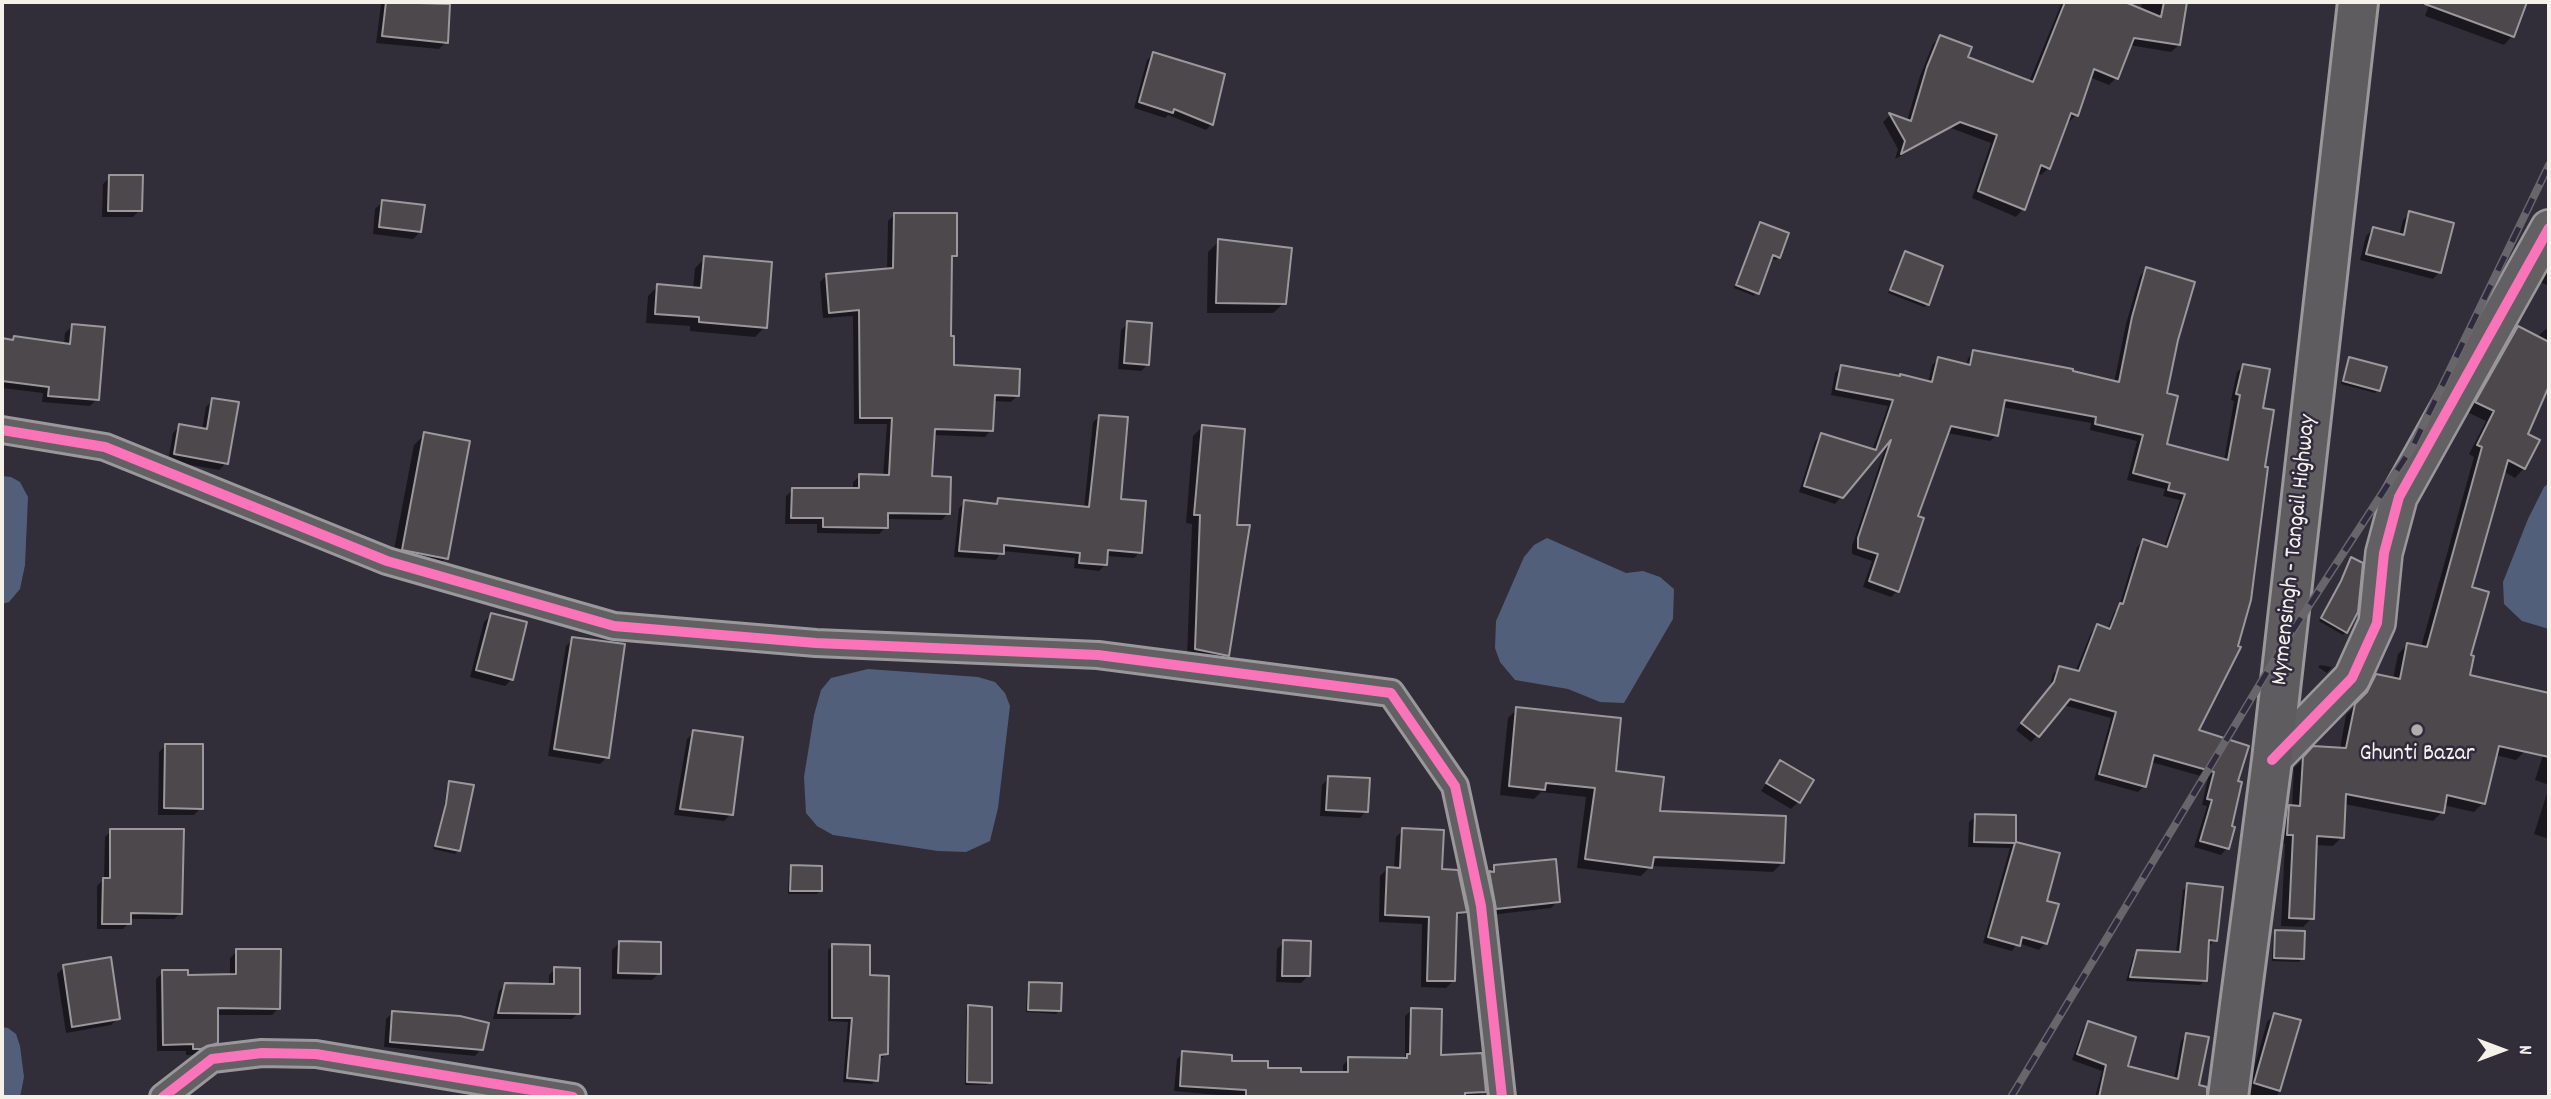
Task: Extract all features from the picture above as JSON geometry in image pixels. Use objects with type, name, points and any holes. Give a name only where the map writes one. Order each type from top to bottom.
[{"type":"highway","name":"Mymensingh - Tangail Highway","points":[[2228,1097],[2272,760],[2358,2]]},
{"type":"street","points":[[2272,760],[2352,678],[2376,623],[2384,553],[2399,497],[2549,228]]},
{"type":"street","points":[[2,430],[105,447],[387,561],[614,625],[816,643],[1098,655],[1391,693],[1454,786],[1481,906],[1502,1097]]},
{"type":"street","points":[[163,1097],[212,1059],[262,1053],[316,1054],[573,1097]]},
{"type":"water","points":[[2,476],[20,482],[28,497],[25,565],[20,589],[9,602],[2,604]]},
{"type":"water","points":[[2549,483],[2549,629],[2522,621],[2504,604],[2503,582],[2528,519],[2544,487]]},
{"type":"water","points":[[1547,538],[1626,573],[1643,571],[1660,577],[1674,589],[1673,619],[1624,703],[1600,702],[1568,689],[1515,680],[1500,662],[1495,648],[1496,621],[1524,557],[1534,545]]},
{"type":"water","points":[[868,669],[978,677],[995,682],[1005,693],[1010,706],[998,808],[990,841],[966,852],[938,851],[833,835],[817,826],[806,813],[804,777],[821,690],[831,678]]},
{"type":"water","points":[[2,1027],[16,1034],[20,1046],[24,1077],[20,1097],[2,1097]]},
{"type":"building","points":[[386,2],[450,4],[448,43],[382,36]]},
{"type":"building","points":[[2065,2],[2125,2],[2161,17],[2164,2],[2187,2],[2180,45],[2134,38],[2118,79],[2094,69],[2078,116],[2071,113],[2050,169],[2041,165],[2025,210],[1978,191],[1997,135],[1960,122],[1901,154],[1905,141],[1889,113],[1911,121],[1940,35],[1972,47],[1968,57],[2033,82]]},
{"type":"building","points":[[2425,2],[2527,2],[2514,37]]},
{"type":"building","points":[[1153,52],[1225,74],[1213,125],[1174,109],[1173,113],[1139,102]]},
{"type":"building","points":[[109,175],[143,175],[142,211],[108,211]]},
{"type":"building","points":[[382,200],[425,205],[421,232],[379,227]]},
{"type":"building","points":[[2409,211],[2454,223],[2441,273],[2366,254],[2373,227],[2404,235]]},
{"type":"building","points":[[894,213],[957,213],[957,256],[952,256],[951,336],[954,336],[954,365],[1020,369],[1019,396],[995,395],[993,431],[935,429],[932,476],[951,477],[950,514],[888,513],[888,528],[823,527],[823,518],[791,518],[792,488],[859,488],[859,474],[889,475],[892,418],[860,418],[859,310],[829,313],[826,274],[893,268]]},
{"type":"building","points":[[1760,222],[1789,233],[1780,258],[1773,255],[1759,294],[1736,285]]},
{"type":"building","points":[[1218,239],[1292,248],[1286,304],[1216,303]]},
{"type":"building","points":[[1905,251],[1943,266],[1929,305],[1890,290]]},
{"type":"building","points":[[704,256],[772,262],[767,328],[699,322],[699,317],[655,314],[657,284],[701,288]]},
{"type":"building","points":[[2146,267],[2195,282],[2178,340],[2167,393],[2178,396],[2167,444],[2228,460],[2240,395],[2236,394],[2243,364],[2270,369],[2263,408],[2274,410],[2251,600],[2238,646],[2241,647],[2199,730],[2249,746],[2238,781],[2242,782],[2229,849],[2200,841],[2212,800],[2207,799],[2214,772],[2154,755],[2146,787],[2099,774],[2116,712],[2070,699],[2039,737],[2021,723],[2054,682],[2059,666],[2079,671],[2097,624],[2110,629],[2120,603],[2123,604],[2143,539],[2167,547],[2185,494],[2168,490],[2170,483],[2133,473],[2143,435],[2095,424],[2096,417],[2005,400],[1998,436],[1951,426],[1918,516],[1924,518],[1899,592],[1869,581],[1878,554],[1858,548],[1858,538],[1891,440],[1843,498],[1804,486],[1821,433],[1876,450],[1893,400],[1836,389],[1841,365],[1932,382],[1938,357],[1970,365],[1973,350],[2073,369],[2119,382],[2132,317]]},
{"type":"building","points":[[1127,321],[1152,323],[1149,365],[1124,363]]},
{"type":"building","points":[[72,324],[105,327],[99,400],[48,396],[49,387],[2,381],[2,338],[13,340],[14,336],[70,344]]},
{"type":"building","points":[[2518,326],[2549,342],[2549,386],[2528,434],[2540,440],[2525,469],[2508,460],[2472,587],[2489,592],[2471,655],[2474,656],[2470,675],[2549,693],[2549,757],[2499,746],[2485,804],[2447,795],[2444,813],[2346,794],[2344,838],[2317,836],[2314,919],[2289,918],[2293,835],[2287,835],[2289,805],[2300,806],[2303,757],[2313,746],[2346,748],[2355,704],[2367,692],[2376,674],[2400,679],[2407,643],[2427,647],[2482,447],[2477,445],[2494,411],[2475,402]]},
{"type":"building","points":[[2349,357],[2387,367],[2380,391],[2343,381]]},
{"type":"building","points":[[212,398],[239,402],[228,464],[174,454],[179,424],[207,429]]},
{"type":"building","points":[[1099,415],[1128,417],[1121,499],[1146,501],[1142,553],[1108,550],[1107,565],[1079,563],[1080,553],[1004,545],[1004,554],[959,551],[964,500],[997,504],[998,498],[1089,507]]},
{"type":"building","points":[[1202,425],[1245,429],[1237,525],[1250,525],[1229,656],[1195,649],[1200,515],[1194,515]]},
{"type":"building","points":[[424,432],[470,441],[448,559],[402,550]]},
{"type":"building","points":[[2351,557],[2363,563],[2358,612],[2347,633],[2321,618]]},
{"type":"building","points":[[491,613],[527,622],[513,680],[476,670]]},
{"type":"building","points":[[572,637],[625,644],[609,758],[554,749]]},
{"type":"building","points":[[1516,707],[1621,718],[1616,771],[1664,777],[1660,811],[1786,816],[1784,863],[1654,857],[1652,868],[1585,859],[1595,788],[1546,783],[1545,790],[1509,786]]},
{"type":"building","points":[[693,730],[743,737],[733,815],[680,809]]},
{"type":"building","points":[[165,744],[203,744],[203,809],[164,808]]},
{"type":"building","points":[[1780,760],[1814,780],[1800,803],[1766,783]]},
{"type":"building","points":[[1328,776],[1370,778],[1368,812],[1326,810]]},
{"type":"building","points":[[449,781],[474,785],[460,851],[435,846]]},
{"type":"building","points":[[1975,814],[2016,815],[2016,842],[2060,853],[2047,901],[2059,904],[2047,944],[2022,937],[2020,946],[1988,937],[2015,843],[1974,842]]},
{"type":"building","points":[[1402,828],[1444,830],[1442,869],[1458,870],[1467,912],[1457,913],[1455,981],[1427,981],[1429,917],[1385,915],[1387,867],[1400,868]]},
{"type":"building","points":[[110,829],[184,829],[182,914],[131,913],[131,924],[102,924],[103,878],[110,878]]},
{"type":"building","points":[[1556,859],[1560,902],[1496,909],[1489,871],[1494,872],[1494,865]]},
{"type":"building","points":[[791,865],[822,866],[822,891],[790,891]]},
{"type":"building","points":[[2187,883],[2223,887],[2217,941],[2209,940],[2207,981],[2130,977],[2137,950],[2180,952]]},
{"type":"building","points":[[2275,930],[2305,931],[2304,959],[2274,958]]},
{"type":"building","points":[[1283,940],[1311,941],[1310,976],[1282,976]]},
{"type":"building","points":[[619,941],[661,942],[661,974],[618,973]]},
{"type":"building","points":[[832,944],[870,945],[870,975],[889,976],[888,1054],[880,1055],[878,1081],[847,1078],[852,1018],[832,1018]]},
{"type":"building","points":[[236,949],[281,949],[280,1009],[218,1008],[218,1043],[201,1049],[193,1049],[193,1044],[163,1045],[162,970],[188,970],[188,975],[236,974]]},
{"type":"building","points":[[111,957],[120,1019],[72,1027],[63,965]]},
{"type":"building","points":[[554,967],[580,968],[580,1014],[498,1013],[505,983],[554,984]]},
{"type":"building","points":[[1029,982],[1062,983],[1061,1011],[1028,1010]]},
{"type":"building","points":[[968,1005],[992,1007],[992,1083],[967,1082]]},
{"type":"building","points":[[1411,1008],[1442,1009],[1441,1055],[1482,1053],[1486,1092],[1465,1093],[1465,1097],[1246,1097],[1246,1090],[1180,1086],[1182,1051],[1232,1055],[1232,1061],[1268,1061],[1268,1068],[1301,1068],[1301,1072],[1348,1072],[1348,1057],[1407,1058],[1407,1054],[1410,1054]]},
{"type":"building","points":[[392,1011],[460,1016],[489,1023],[483,1050],[390,1042]]},
{"type":"building","points":[[2274,1013],[2301,1020],[2280,1091],[2254,1083]]},
{"type":"building","points":[[2088,1021],[2136,1037],[2128,1066],[2178,1079],[2186,1033],[2209,1037],[2199,1085],[2207,1087],[2207,1097],[2099,1097],[2106,1065],[2077,1054]]},
{"type":"railway","points":[[2011,1097],[2284,644],[2413,446],[2549,165]]},
{"type":"cycle path","points":[[2272,760],[2352,678],[2377,623],[2384,553],[2399,497],[2549,228]]},
{"type":"cycle path","points":[[2,430],[105,447],[387,561],[614,626],[816,643],[1098,655],[1391,693],[1455,786],[1481,906],[1502,1097]]},
{"type":"cycle path","points":[[163,1097],[212,1059],[262,1053],[316,1054],[573,1097]]},
{"type":"place","name":"Ghunti Bazar","points":[[2417,730]]}]
